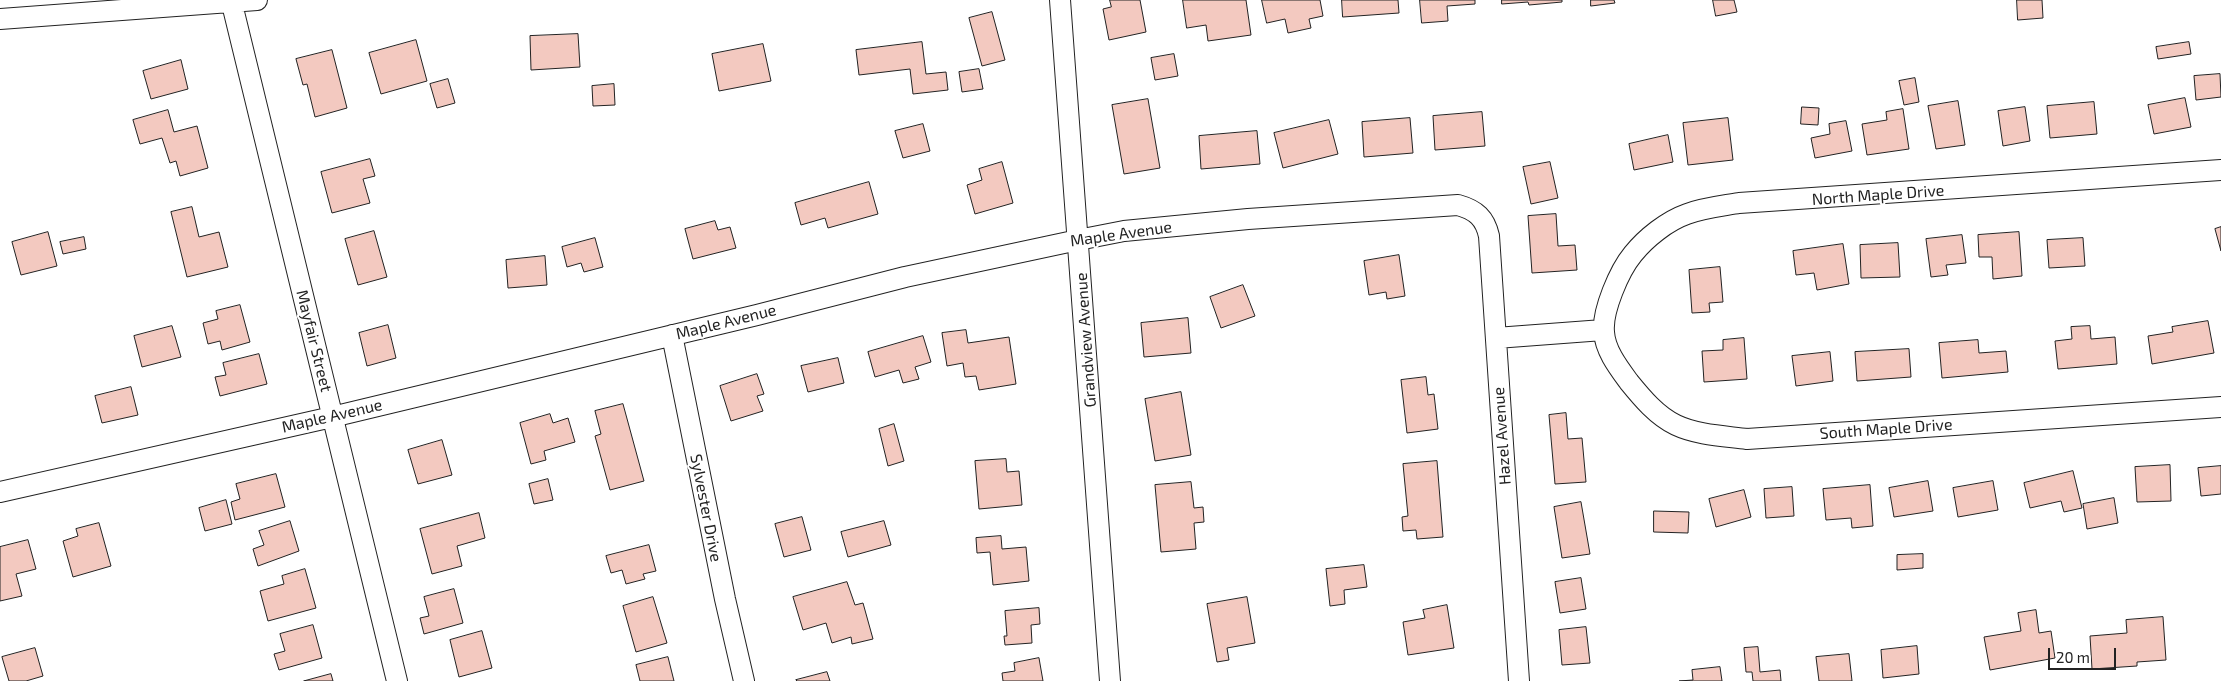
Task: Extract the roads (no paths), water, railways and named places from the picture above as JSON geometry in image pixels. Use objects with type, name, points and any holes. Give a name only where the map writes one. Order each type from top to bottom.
[{"type":"street","points":[[0,19],[257,0]]},
{"type":"street","name":"Grandview Avenue","points":[[1060,0],[1110,681]]},
{"type":"street","name":"Mayfair Street","points":[[232,1],[397,681]]},
{"type":"street","name":"North Maple Drive","points":[[1603,330],[1605,312],[1632,255],[1650,237],[1686,214],[1739,203],[2221,170]]},
{"type":"street","name":"Maple Avenue","points":[[0,492],[332,417],[905,277],[1078,240],[1124,231],[1248,220],[1460,206]]},
{"type":"street","name":"Hazel Avenue","points":[[1460,206],[1473,210],[1483,219],[1487,227],[1519,681]]},
{"type":"street","points":[[1496,338],[1603,330]]},
{"type":"street","name":"South Maple Drive","points":[[1603,330],[1605,342],[1617,366],[1658,414],[1676,425],[1692,430],[1747,439],[2221,407]]},
{"type":"street","name":"Sylvester Drive","points":[[672,335],[725,599],[744,681]]}]
